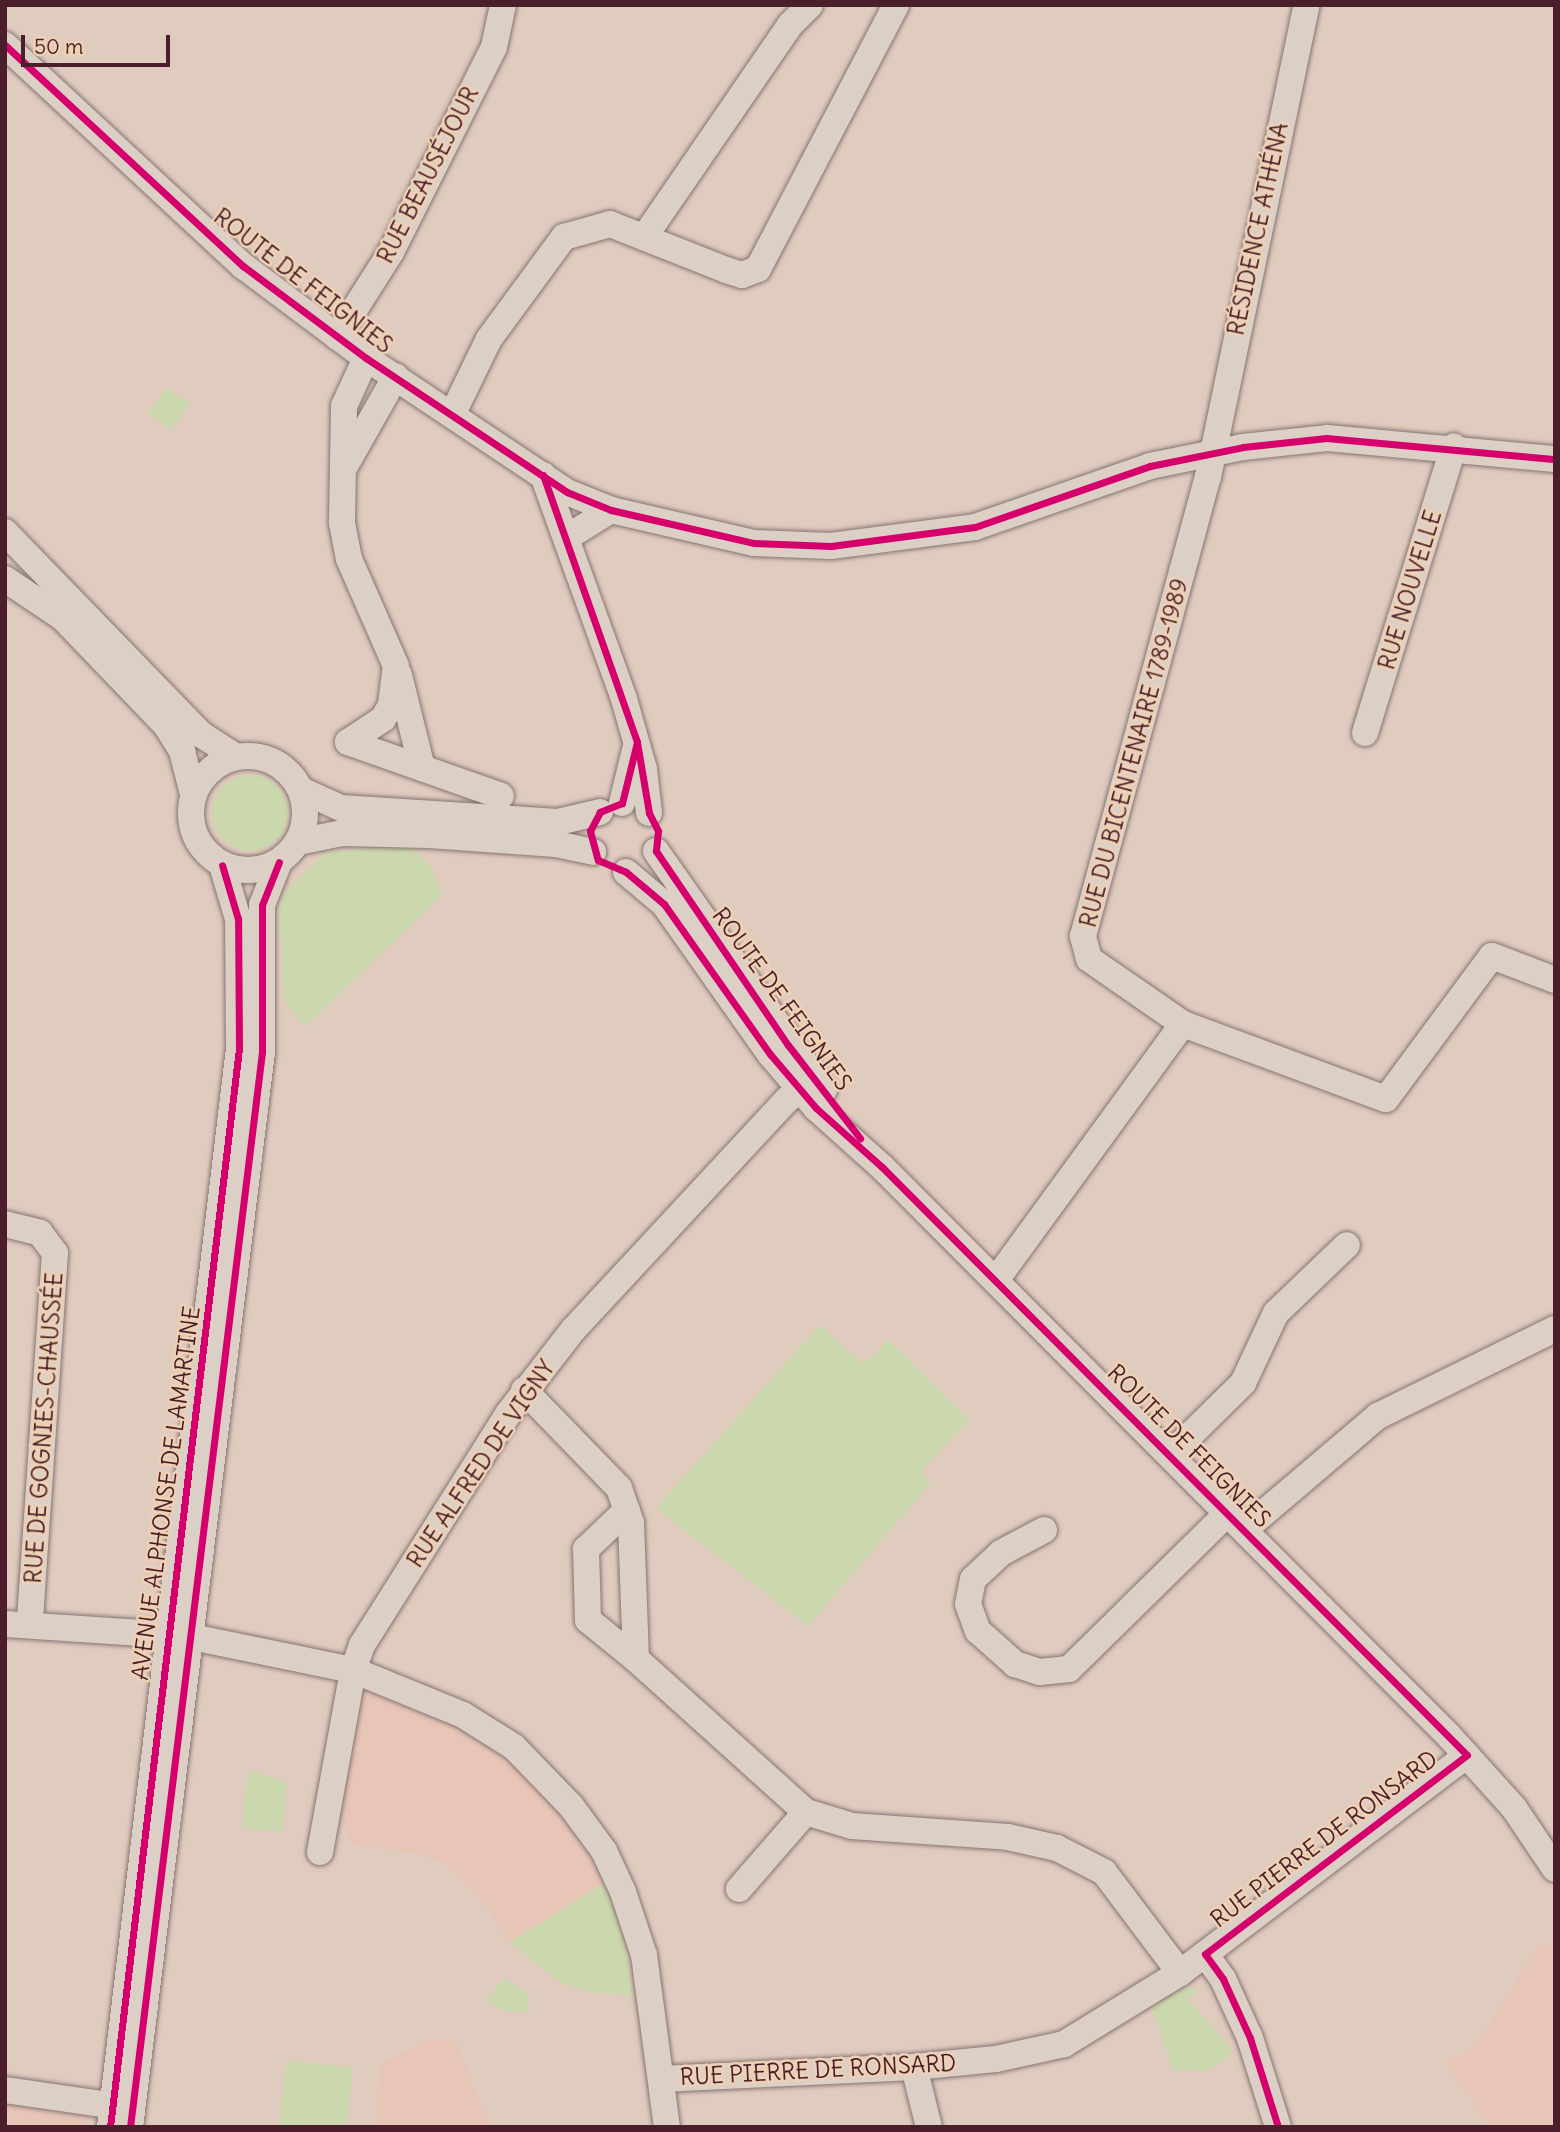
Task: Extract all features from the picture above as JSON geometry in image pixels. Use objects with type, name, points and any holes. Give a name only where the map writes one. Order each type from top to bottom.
[{"type":"street","name":"RUE BEAUSÉJOUR","points":[[337,337],[391,251],[488,60],[503,5]]},
{"type":"street","points":[[645,236],[790,25],[810,5]]},
{"type":"street","points":[[453,413],[489,339],[564,237],[610,224],[742,275],[758,269],[895,5]]},
{"type":"street","name":"RÉSIDENCE ATHÉNA","points":[[1210,453],[1307,5]]},
{"type":"street","name":"ROUTE DE FEIGNIES","points":[[5,45],[243,266],[366,358],[453,413],[542,475],[561,502],[789,548],[882,543],[975,527],[1150,466],[1210,453],[1327,438],[1454,446],[1555,459]]},
{"type":"street","points":[[366,358],[344,406],[342,522],[349,559],[396,666],[422,768]]},
{"type":"street","points":[[344,467],[396,376]]},
{"type":"street","name":"RUE NOUVELLE","points":[[1365,733],[1454,446]]},
{"type":"street","name":"RUE DU BICENTENAIRE 1789-1989","points":[[1210,453],[1208,477],[1083,936],[1089,959],[1183,1024],[1386,1099],[1492,956],[1555,980]]},
{"type":"street","points":[[561,502],[637,742],[649,813],[658,831],[656,851],[644,865],[626,872],[606,867],[593,852],[590,831],[611,807],[637,742]]},
{"type":"street","points":[[573,544],[611,510]]},
{"type":"street","points":[[5,532],[195,729],[236,757],[274,762],[301,790],[341,808],[558,822],[611,807],[649,813]]},
{"type":"street","points":[[5,579],[63,618],[166,725],[182,751],[193,794],[191,819],[198,842],[222,865],[241,870],[279,862],[298,842],[305,825],[301,790]]},
{"type":"street","points":[[396,666],[391,705],[383,719],[348,742],[501,796]]},
{"type":"street","points":[[193,794],[217,765],[236,757]]},
{"type":"street","points":[[298,842],[342,833],[429,835],[556,844],[593,852]]},
{"type":"street","name":"ROUTE DE FEIGNIES","points":[[656,851],[807,1083]]},
{"type":"street","name":"AVENUE ALPHONSE DE LAMARTINE","points":[[177,1635],[262,1052],[262,905],[279,862]]},
{"type":"street","name":"AVENUE ALPHONSE DE LAMARTINE","points":[[121,2117],[177,1635],[239,1049],[237,919],[222,865]]},
{"type":"street","name":"ROUTE DE FEIGNIES","points":[[626,872],[664,904],[807,1083],[882,1167],[1237,1520],[1467,1755],[1514,1808],[1555,1869]]},
{"type":"street","points":[[996,1280],[1183,1024]]},
{"type":"street","name":"RUE ALFRED DE VIGNY","points":[[320,1852],[352,1670],[362,1645],[524,1390],[807,1083]]},
{"type":"street","name":"RUE DE GOGNIES-CHAUSSÉE","points":[[5,1224],[40,1233],[55,1252],[18,1623]]},
{"type":"street","points":[[1170,1455],[1243,1383],[1276,1313],[1346,1245]]},
{"type":"street","points":[[1044,1530],[1001,1553],[973,1579],[968,1604],[978,1631],[1015,1664],[1040,1672],[1069,1669],[1237,1520],[1378,1416],[1555,1329]]},
{"type":"street","points":[[524,1390],[620,1488],[627,1510],[636,1659]]},
{"type":"street","points":[[627,1510],[586,1549],[588,1620],[636,1659],[806,1812],[852,1826],[1008,1838],[1057,1848],[1104,1872],[1180,1973]]},
{"type":"street","points":[[18,1623],[177,1635],[352,1670],[463,1715],[514,1746],[571,1806],[604,1851],[627,1904],[644,1955],[667,2127]]},
{"type":"street","name":"RUE PIERRE DE RONSARD","points":[[661,2079],[914,2067],[996,2060],[1064,2044],[1180,1973],[1467,1755]]},
{"type":"street","points":[[738,1889],[806,1812]]},
{"type":"street","points":[[1205,1954],[1223,1979],[1250,2038],[1278,2127]]},
{"type":"street","points":[[914,2067],[929,2127]]},
{"type":"street","points":[[5,2090],[121,2117]]},
{"type":"shaded area","points":[[370,1693],[453,1722],[508,1757],[576,1834],[606,1882],[510,1942],[481,1899],[445,1864],[420,1854],[351,1844],[338,1800],[361,1698]]},
{"type":"shaded area","points":[[1555,1944],[1555,2127],[1491,2127],[1445,2063],[1475,2048],[1537,1947]]},
{"type":"shaded area","points":[[455,2039],[490,2127],[374,2127],[381,2063],[428,2041]]},
{"type":"shaded area","points":[[5,2102],[88,2115],[87,2127],[5,2127]]},
{"type":"green space","points":[[167,388],[190,404],[171,430],[148,413]]},
{"type":"green space","points":[[250,775],[264,778],[277,786],[285,799],[288,813],[285,827],[277,840],[264,848],[250,851],[236,848],[223,840],[215,827],[212,813],[215,799],[223,786],[236,778]]},
{"type":"green space","points":[[402,846],[418,853],[431,868],[442,895],[305,1027],[284,1000],[279,910],[285,892],[326,852]]},
{"type":"green space","points":[[820,1325],[863,1364],[889,1340],[969,1420],[921,1471],[931,1482],[808,1626],[656,1508]]},
{"type":"green space","points":[[248,1770],[287,1782],[282,1832],[242,1827]]},
{"type":"green space","points":[[606,1882],[625,1941],[633,1996],[589,1992],[560,1982],[510,1942]]},
{"type":"green space","points":[[504,1978],[529,1994],[529,2013],[500,2010],[487,1999]]},
{"type":"green space","points":[[1189,1986],[1197,1991],[1188,1999],[1233,2052],[1209,2070],[1173,2070],[1151,2005]]},
{"type":"green space","points":[[287,2060],[353,2068],[346,2127],[278,2127]]},
{"type":"cycle path","points":[[5,45],[243,266],[366,358],[567,492],[611,510],[754,543],[831,546],[975,527],[1150,466],[1243,447],[1327,438],[1555,459]]},
{"type":"cycle path","points":[[543,475],[637,742],[649,813],[658,831],[656,851],[788,1045],[860,1138]]},
{"type":"cycle path","points":[[637,742],[622,803],[600,812],[590,831],[598,860],[626,872],[664,904],[770,1054],[816,1108],[882,1167],[1467,1755],[1205,1954],[1223,1979],[1250,2038],[1278,2127]]},
{"type":"cycle path","points":[[130,2127],[262,1052],[262,905],[279,862]]},
{"type":"cycle path","points":[[110,2127],[239,1049],[238,919],[222,865]]}]
